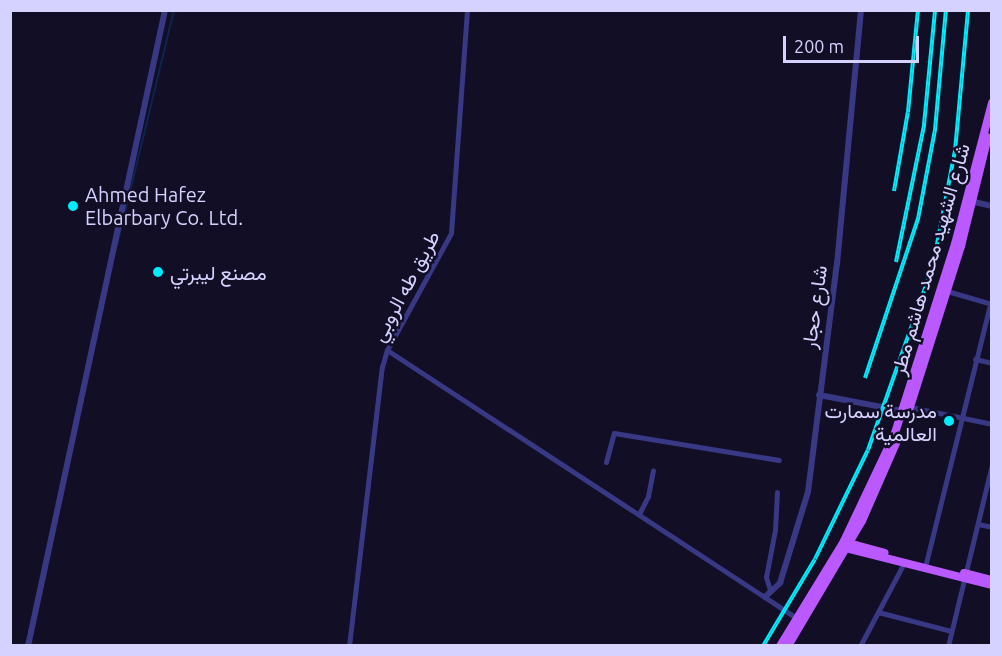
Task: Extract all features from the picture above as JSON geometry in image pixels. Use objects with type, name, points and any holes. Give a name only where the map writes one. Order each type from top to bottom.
[{"type":"main road","name":"شارع الشهيد محمد هاشم مطر","points":[[788,645],[881,482],[947,291],[992,103]]},
{"type":"main road","name":"شارع الشهيد محمد هاشم مطر","points":[[907,409],[969,201],[988,156],[992,123]]},
{"type":"main road","name":"شارع الشهيد محمد هاشم مطر","points":[[780,645],[845,545]]},
{"type":"main road","points":[[845,545],[904,563],[992,580]]},
{"type":"main road","points":[[845,545],[926,563],[992,585]]},
{"type":"street","points":[[28,645],[165,10]]},
{"type":"street","name":"طريق طه الروبي","points":[[349,645],[378,396],[387,350],[451,234],[467,10]]},
{"type":"street","name":"شارع حجار","points":[[765,597],[780,583],[799,531],[808,492],[838,254],[861,10]]},
{"type":"street","points":[[969,201],[992,206]]},
{"type":"street","points":[[926,563],[964,419],[975,359],[991,304],[947,291]]},
{"type":"street","points":[[387,350],[797,618]]},
{"type":"street","points":[[975,359],[992,363]]},
{"type":"street","points":[[819,395],[992,424]]},
{"type":"street","points":[[606,462],[614,433],[779,459]]},
{"type":"street","points":[[948,645],[989,488],[992,464]]},
{"type":"street","points":[[639,514],[648,496],[653,470]]},
{"type":"street","points":[[770,590],[765,577],[776,530],[777,492]]},
{"type":"street","points":[[978,524],[992,527]]},
{"type":"street","points":[[860,645],[904,563]]},
{"type":"street","points":[[878,612],[951,631]]},
{"type":"waterway","points":[[117,246],[174,10]]},
{"type":"railway","points":[[894,191],[908,112],[918,10]]},
{"type":"railway","points":[[896,262],[924,125],[935,10]]},
{"type":"railway","points":[[865,378],[918,219],[935,130],[946,10]]},
{"type":"railway","points":[[763,646],[815,559],[868,450],[933,265],[955,151],[968,10]]},
{"type":"place","name":"Ahmed Hafez Elbarbary Co. Ltd.","points":[[73,206]]},
{"type":"place","name":"مصنع ليبرتي","points":[[158,272]]},
{"type":"place","name":"مدرسة سمارت العالمية","points":[[949,421]]}]
